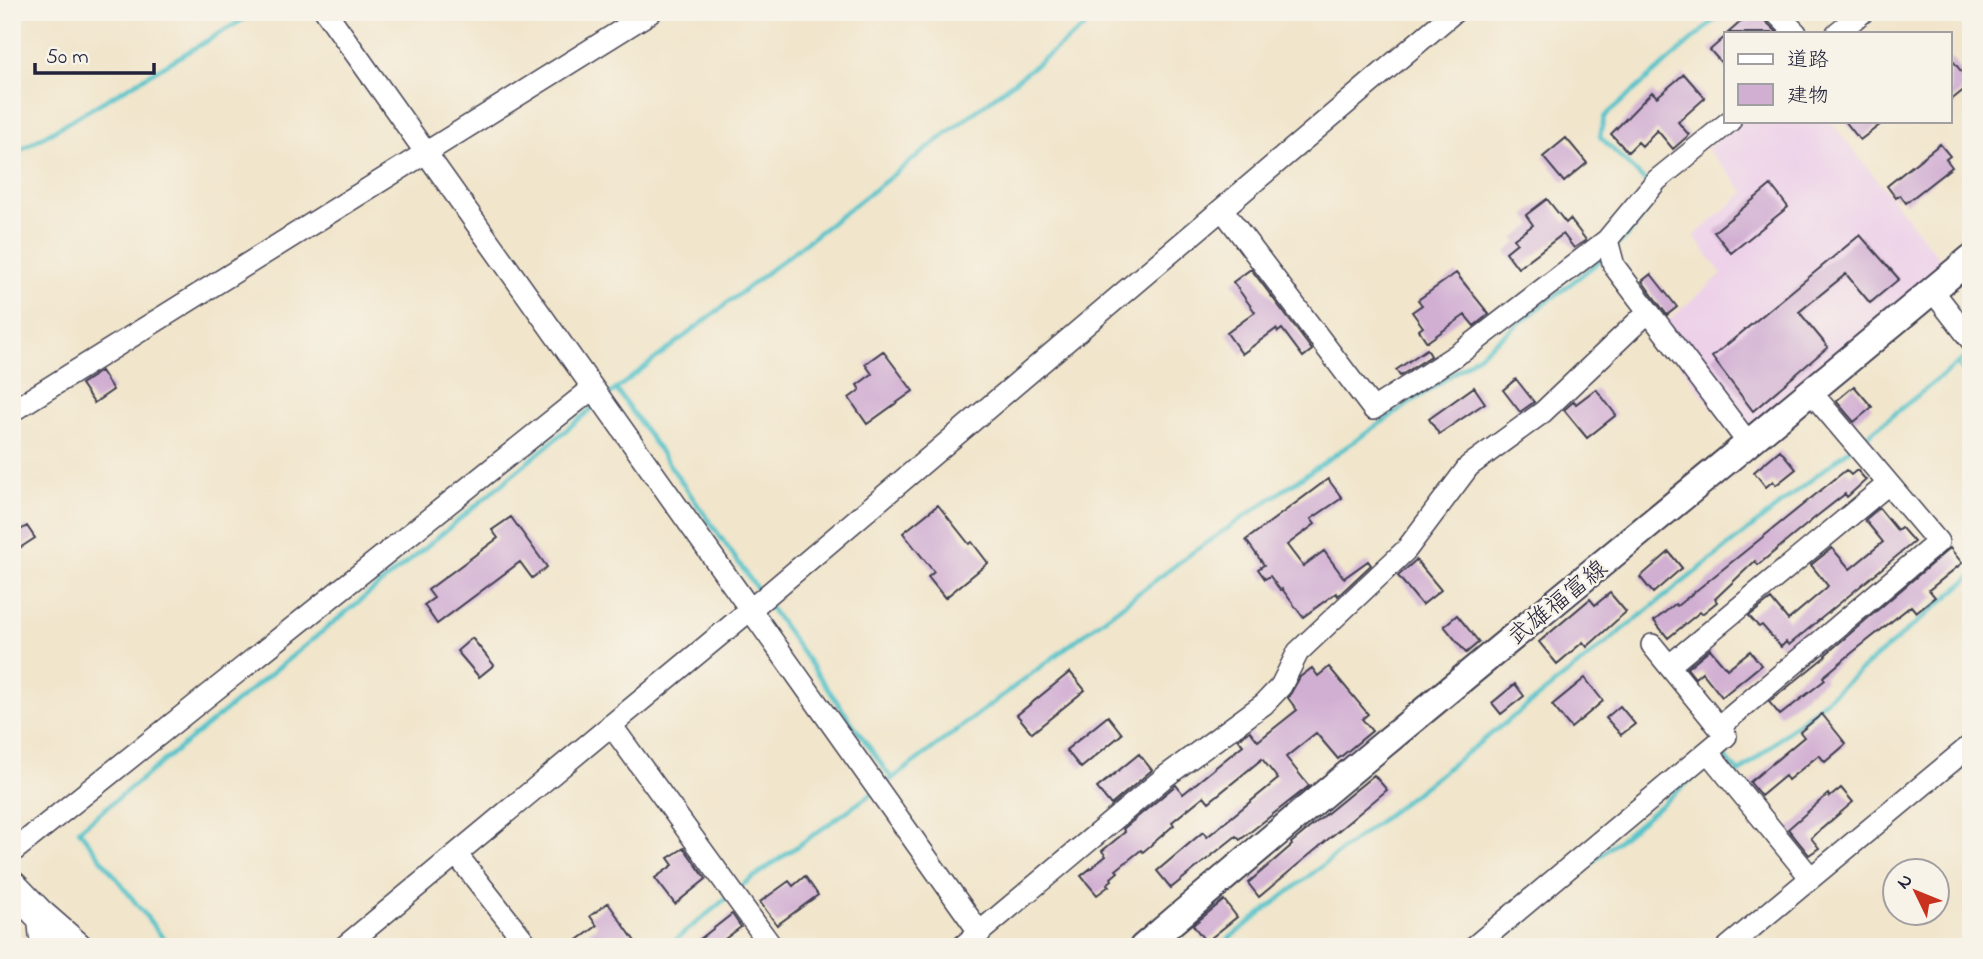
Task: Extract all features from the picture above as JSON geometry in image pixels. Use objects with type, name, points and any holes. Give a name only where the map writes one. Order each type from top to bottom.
[{"type":"highway","points":[[12,886],[77,947]]},
{"type":"main road","name":"武雄福富線","points":[[1143,947],[1280,829],[1971,258]]},
{"type":"street","points":[[326,12],[600,397],[759,602],[870,779],[980,933]]},
{"type":"street","points":[[12,411],[651,12]]},
{"type":"street","points":[[344,947],[759,602],[1454,12]]},
{"type":"street","points":[[1775,12],[1795,32]]},
{"type":"street","points":[[1838,32],[1863,12]]},
{"type":"street","points":[[1222,209],[1373,410],[1464,350],[1607,240],[1657,180],[1729,122]]},
{"type":"street","points":[[1607,240],[1614,266],[1749,444]]},
{"type":"street","points":[[1932,290],[1971,340]]},
{"type":"street","points":[[962,947],[1166,776],[1264,704],[1281,686],[1298,652],[1406,550],[1469,466],[1543,412],[1648,312]]},
{"type":"street","points":[[1718,727],[1938,542],[1811,392]]},
{"type":"street","points":[[12,852],[600,397]]},
{"type":"street","points":[[1670,666],[1888,484]]},
{"type":"street","points":[[1474,947],[1714,759],[1726,736],[1652,645]]},
{"type":"street","points":[[611,725],[772,947]]},
{"type":"street","points":[[1728,947],[1971,745]]},
{"type":"street","points":[[1714,759],[1811,878]]},
{"type":"street","points":[[457,855],[529,947]]},
{"type":"street","points":[[38,913],[40,935],[49,947]]},
{"type":"shaded area","points":[[1739,122],[1831,122],[1945,265],[1735,439],[1656,331],[1722,274],[1694,236],[1745,192],[1707,149]]},
{"type":"building","points":[[1738,12],[1762,12],[1765,21],[1777,32],[1729,32],[1744,19]]},
{"type":"building","points":[[1724,38],[1724,66],[1710,50]]},
{"type":"building","points":[[1952,60],[1971,84],[1952,99]]},
{"type":"building","points":[[1684,74],[1705,98],[1678,122],[1689,135],[1673,149],[1657,130],[1642,146],[1638,142],[1628,152],[1611,134],[1652,92],[1657,97]]},
{"type":"building","points":[[1846,122],[1884,122],[1860,140]]},
{"type":"building","points":[[1566,138],[1587,163],[1564,182],[1543,157]]},
{"type":"building","points":[[1940,144],[1950,156],[1946,159],[1952,167],[1906,203],[1900,195],[1896,198],[1887,186]]},
{"type":"building","points":[[1771,185],[1788,207],[1731,253],[1714,232]]},
{"type":"building","points":[[1547,199],[1566,223],[1570,219],[1586,240],[1574,248],[1563,234],[1518,268],[1506,252],[1517,243],[1514,239],[1533,225],[1526,215]]},
{"type":"building","points":[[1860,235],[1899,279],[1870,303],[1846,274],[1799,312],[1828,347],[1753,411],[1712,357]]},
{"type":"building","points":[[1251,269],[1312,350],[1303,357],[1282,329],[1278,332],[1276,329],[1242,354],[1227,333],[1255,312],[1233,282]]},
{"type":"building","points":[[1456,273],[1489,314],[1474,326],[1465,315],[1427,342],[1419,330],[1423,327],[1412,312],[1422,305],[1418,300]]},
{"type":"building","points":[[1651,274],[1677,307],[1667,315],[1642,281]]},
{"type":"building","points":[[1427,349],[1431,356],[1400,376],[1396,370]]},
{"type":"building","points":[[883,351],[913,391],[867,424],[849,398],[860,390],[857,385],[872,374],[865,364]]},
{"type":"building","points":[[101,371],[113,390],[94,403],[81,384]]},
{"type":"building","points":[[1516,379],[1534,402],[1520,412],[1503,390]]},
{"type":"building","points":[[1854,386],[1872,407],[1854,422],[1836,401]]},
{"type":"building","points":[[1474,387],[1485,403],[1439,434],[1429,419]]},
{"type":"building","points":[[1596,389],[1616,415],[1587,438],[1564,410]]},
{"type":"building","points":[[1780,450],[1796,469],[1776,485],[1773,481],[1766,487],[1754,472]]},
{"type":"building","points":[[1846,470],[1851,475],[1857,470],[1866,480],[1758,565],[1755,561],[1715,599],[1717,602],[1668,638],[1654,621],[1675,604],[1677,606]]},
{"type":"building","points":[[1328,479],[1342,498],[1311,519],[1315,524],[1287,545],[1303,566],[1324,551],[1344,578],[1368,561],[1371,565],[1338,596],[1336,593],[1303,617],[1270,576],[1265,579],[1258,569],[1264,565],[1246,540]]},
{"type":"building","points":[[938,505],[988,563],[945,598],[928,577],[934,572],[903,533]]},
{"type":"building","points":[[1879,508],[1897,530],[1901,527],[1914,542],[1789,645],[1786,642],[1781,647],[1762,625],[1759,627],[1749,616],[1771,599],[1788,620],[1828,586],[1811,565],[1832,548],[1850,569],[1883,542],[1865,520]]},
{"type":"building","points":[[511,517],[547,567],[532,578],[520,562],[437,624],[424,605],[434,598],[428,590],[498,538],[492,530]]},
{"type":"building","points":[[27,526],[35,538],[12,553],[12,535]]},
{"type":"building","points":[[1950,548],[1962,563],[1929,590],[1935,597],[1916,612],[1911,606],[1780,715],[1769,702]]},
{"type":"building","points":[[1669,552],[1682,568],[1653,593],[1640,577]]},
{"type":"building","points":[[1416,560],[1441,590],[1422,605],[1398,576]]},
{"type":"building","points":[[1610,593],[1626,612],[1587,647],[1583,642],[1557,664],[1539,642],[1590,599],[1595,605]]},
{"type":"building","points":[[1457,615],[1479,642],[1466,653],[1444,626]]},
{"type":"building","points":[[472,638],[494,665],[479,677],[457,651]]},
{"type":"building","points":[[1710,649],[1727,669],[1750,651],[1761,665],[1722,697],[1702,672],[1695,678],[1687,668]]},
{"type":"building","points":[[1329,667],[1368,714],[1362,719],[1372,731],[1338,759],[1316,733],[1286,757],[1309,786],[1240,840],[1236,836],[1171,888],[1157,871],[1203,832],[1207,837],[1278,779],[1262,759],[1209,802],[1204,796],[1172,822],[1174,825],[1143,852],[1141,850],[1116,870],[1118,872],[1107,884],[1109,886],[1097,895],[1081,876],[1106,856],[1102,851],[1125,832],[1123,829],[1176,785],[1183,794],[1243,745],[1238,739],[1250,731],[1258,741],[1297,710],[1288,698],[1300,677],[1312,668],[1318,676]]},
{"type":"building","points":[[1070,672],[1085,690],[1032,733],[1017,715]]},
{"type":"building","points":[[1585,678],[1603,701],[1571,728],[1552,705]]},
{"type":"building","points":[[1515,684],[1524,696],[1501,714],[1492,703]]},
{"type":"building","points":[[1620,706],[1635,724],[1621,735],[1606,718]]},
{"type":"building","points":[[1822,714],[1846,744],[1825,762],[1819,755],[1788,780],[1785,776],[1761,796],[1750,782],[1804,737],[1800,732]]},
{"type":"building","points":[[1108,716],[1122,734],[1081,768],[1066,750]]},
{"type":"building","points":[[1139,754],[1152,770],[1111,805],[1097,788]]},
{"type":"building","points":[[1374,775],[1387,790],[1259,897],[1248,883],[1292,845],[1291,843]]},
{"type":"building","points":[[1841,788],[1853,802],[1811,838],[1819,848],[1809,855],[1788,829],[1828,794],[1830,797]]},
{"type":"building","points":[[684,848],[706,879],[675,904],[655,878],[673,865],[668,858]]},
{"type":"building","points":[[805,876],[818,895],[777,925],[760,902],[789,881],[793,886]]},
{"type":"building","points":[[1224,900],[1237,917],[1206,942],[1193,925]]},
{"type":"building","points":[[608,903],[639,947],[568,947],[597,926],[590,916]]},
{"type":"building","points":[[732,914],[741,927],[714,947],[690,947]]},
{"type":"waterway","points":[[12,155],[256,12]]},
{"type":"waterway","points":[[606,397],[1104,12]]},
{"type":"waterway","points":[[1646,182],[1600,137],[1604,117],[1724,12]]},
{"type":"waterway","points":[[1616,246],[1632,231],[1646,209]]},
{"type":"waterway","points":[[884,785],[1193,552],[1464,366],[1605,257]]},
{"type":"waterway","points":[[1859,442],[1971,353]]},
{"type":"waterway","points":[[1957,364],[1971,381]]},
{"type":"waterway","points":[[616,389],[760,593]]},
{"type":"waterway","points":[[170,947],[79,830],[596,405]]},
{"type":"waterway","points":[[1218,947],[1850,449]]},
{"type":"waterway","points":[[1720,756],[1723,754],[1739,773],[1971,577]]},
{"type":"waterway","points":[[767,603],[892,779]]},
{"type":"waterway","points":[[1521,922],[1710,764]]},
{"type":"waterway","points":[[738,888],[874,792]]},
{"type":"waterway","points":[[667,947],[729,896]]}]
